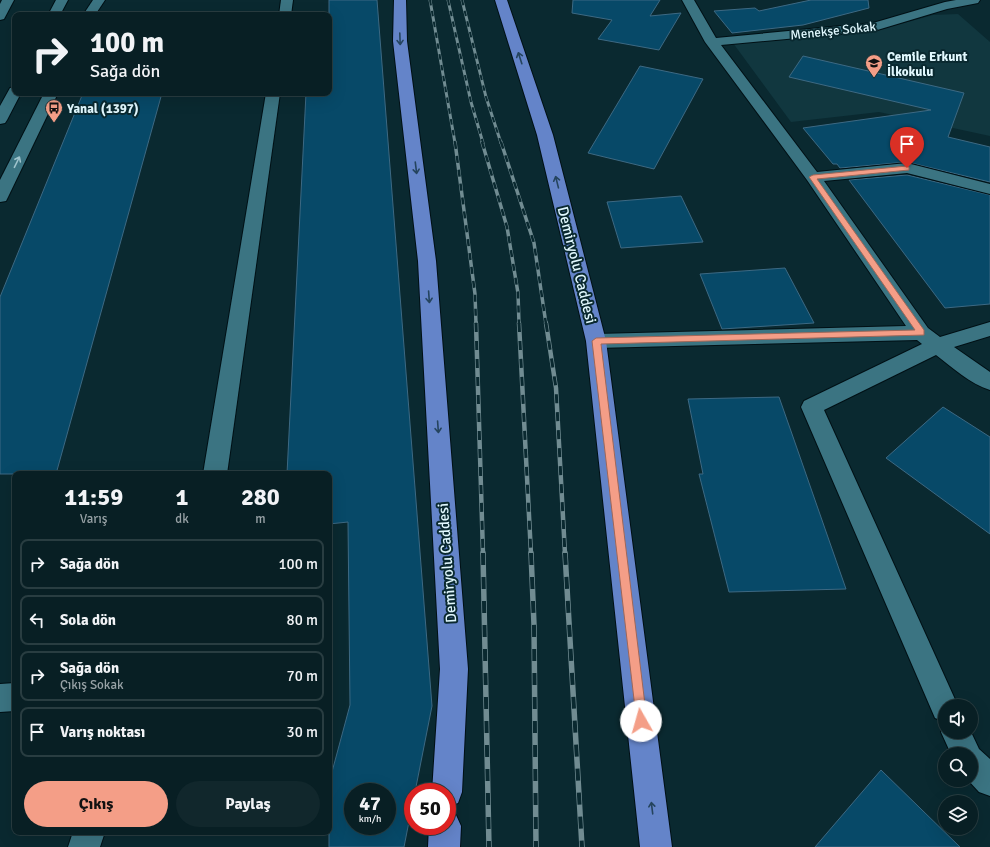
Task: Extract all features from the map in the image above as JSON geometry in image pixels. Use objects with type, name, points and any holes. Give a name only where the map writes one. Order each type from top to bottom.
[{"type":"main road","name":"Demiryolu Caddesi","points":[[400,0],[400,41],[427,261],[454,669],[448,783]]},
{"type":"main road","name":"Demiryolu Caddesi","points":[[501,0],[545,135],[596,341],[656,847]]},
{"type":"main road","points":[[444,847],[445,835]]},
{"type":"street","points":[[56,12],[62,0]]},
{"type":"street","points":[[91,12],[99,0]]},
{"type":"street","points":[[285,12],[287,0]]},
{"type":"street","points":[[688,0],[712,42],[813,177],[930,339],[990,382]]},
{"type":"street","name":"Menekşe Sokak","points":[[712,42],[874,27],[945,6],[974,0]]},
{"type":"street","points":[[0,120],[12,96]]},
{"type":"street","points":[[0,197],[50,96]]},
{"type":"street","points":[[215,471],[273,96]]},
{"type":"street","points":[[813,177],[907,168],[990,189]]},
{"type":"street","points":[[596,341],[930,339],[990,329]]},
{"type":"street","points":[[930,339],[812,407],[941,699]]},
{"type":"street","points":[[0,698],[12,697]]},
{"type":"street","points":[[978,768],[990,781]]},
{"type":"street","points":[[84,847],[88,835]]},
{"type":"shaded area","name":"Cemile Erkunt İlkokulu","points":[[958,14],[990,42],[990,136],[879,112],[791,122],[733,43],[879,30],[933,15]]},
{"type":"building","points":[[329,0],[377,0],[432,706],[417,783],[404,783],[404,835],[406,835],[404,847],[329,847],[329,835],[332,835],[332,772],[350,705],[348,522],[332,524],[332,471],[287,471],[306,96],[332,96],[332,12],[329,12]]},
{"type":"building","points":[[573,0],[660,0],[650,16],[681,13],[659,50],[598,39],[612,20],[572,13]]},
{"type":"building","points":[[811,0],[868,0],[869,8],[803,25],[732,33],[714,11],[755,8],[759,11]]},
{"type":"building","points":[[803,56],[964,93],[948,137],[990,147],[990,182],[907,162],[840,168],[837,164],[833,164],[803,128],[931,110],[789,77]]},
{"type":"building","points":[[640,66],[703,79],[654,169],[588,153]]},
{"type":"building","points":[[82,96],[161,96],[57,471],[12,471],[12,474],[0,474],[0,297]]},
{"type":"building","points":[[907,175],[990,195],[990,304],[945,308],[849,180]]},
{"type":"building","points":[[681,196],[703,242],[621,248],[607,202]]},
{"type":"building","points":[[785,268],[814,323],[722,329],[700,274]]},
{"type":"building","points":[[779,397],[846,589],[729,592],[699,474],[703,474],[688,399]]},
{"type":"building","points":[[943,407],[990,437],[990,534],[886,458]]},
{"type":"building","points":[[881,770],[938,826],[938,835],[948,835],[960,847],[815,847]]},
{"type":"railway","points":[[430,0],[455,143]]},
{"type":"railway","points":[[448,0],[471,102],[483,143]]},
{"type":"railway","points":[[462,0],[486,97],[501,143]]},
{"type":"railway","points":[[455,142],[475,294],[476,324]]},
{"type":"railway","points":[[482,142],[507,227],[518,293],[519,324]]},
{"type":"railway","points":[[501,142],[534,243],[546,324]]},
{"type":"railway","points":[[476,323],[483,554]]},
{"type":"railway","points":[[519,323],[531,554]]},
{"type":"railway","points":[[546,323],[556,388],[565,554]]},
{"type":"railway","points":[[483,553],[489,847]]},
{"type":"railway","points":[[531,553],[534,625],[536,847]]},
{"type":"railway","points":[[565,553],[582,847]]},
{"type":"place","name":"Cemile Erkunt İlkokulu","points":[[874,78]]},
{"type":"place","name":"Yanal (1397)","points":[[54,123]]},
{"type":"route","points":[[641,721],[596,341],[652,341],[921,332],[813,177],[907,168]]}]
